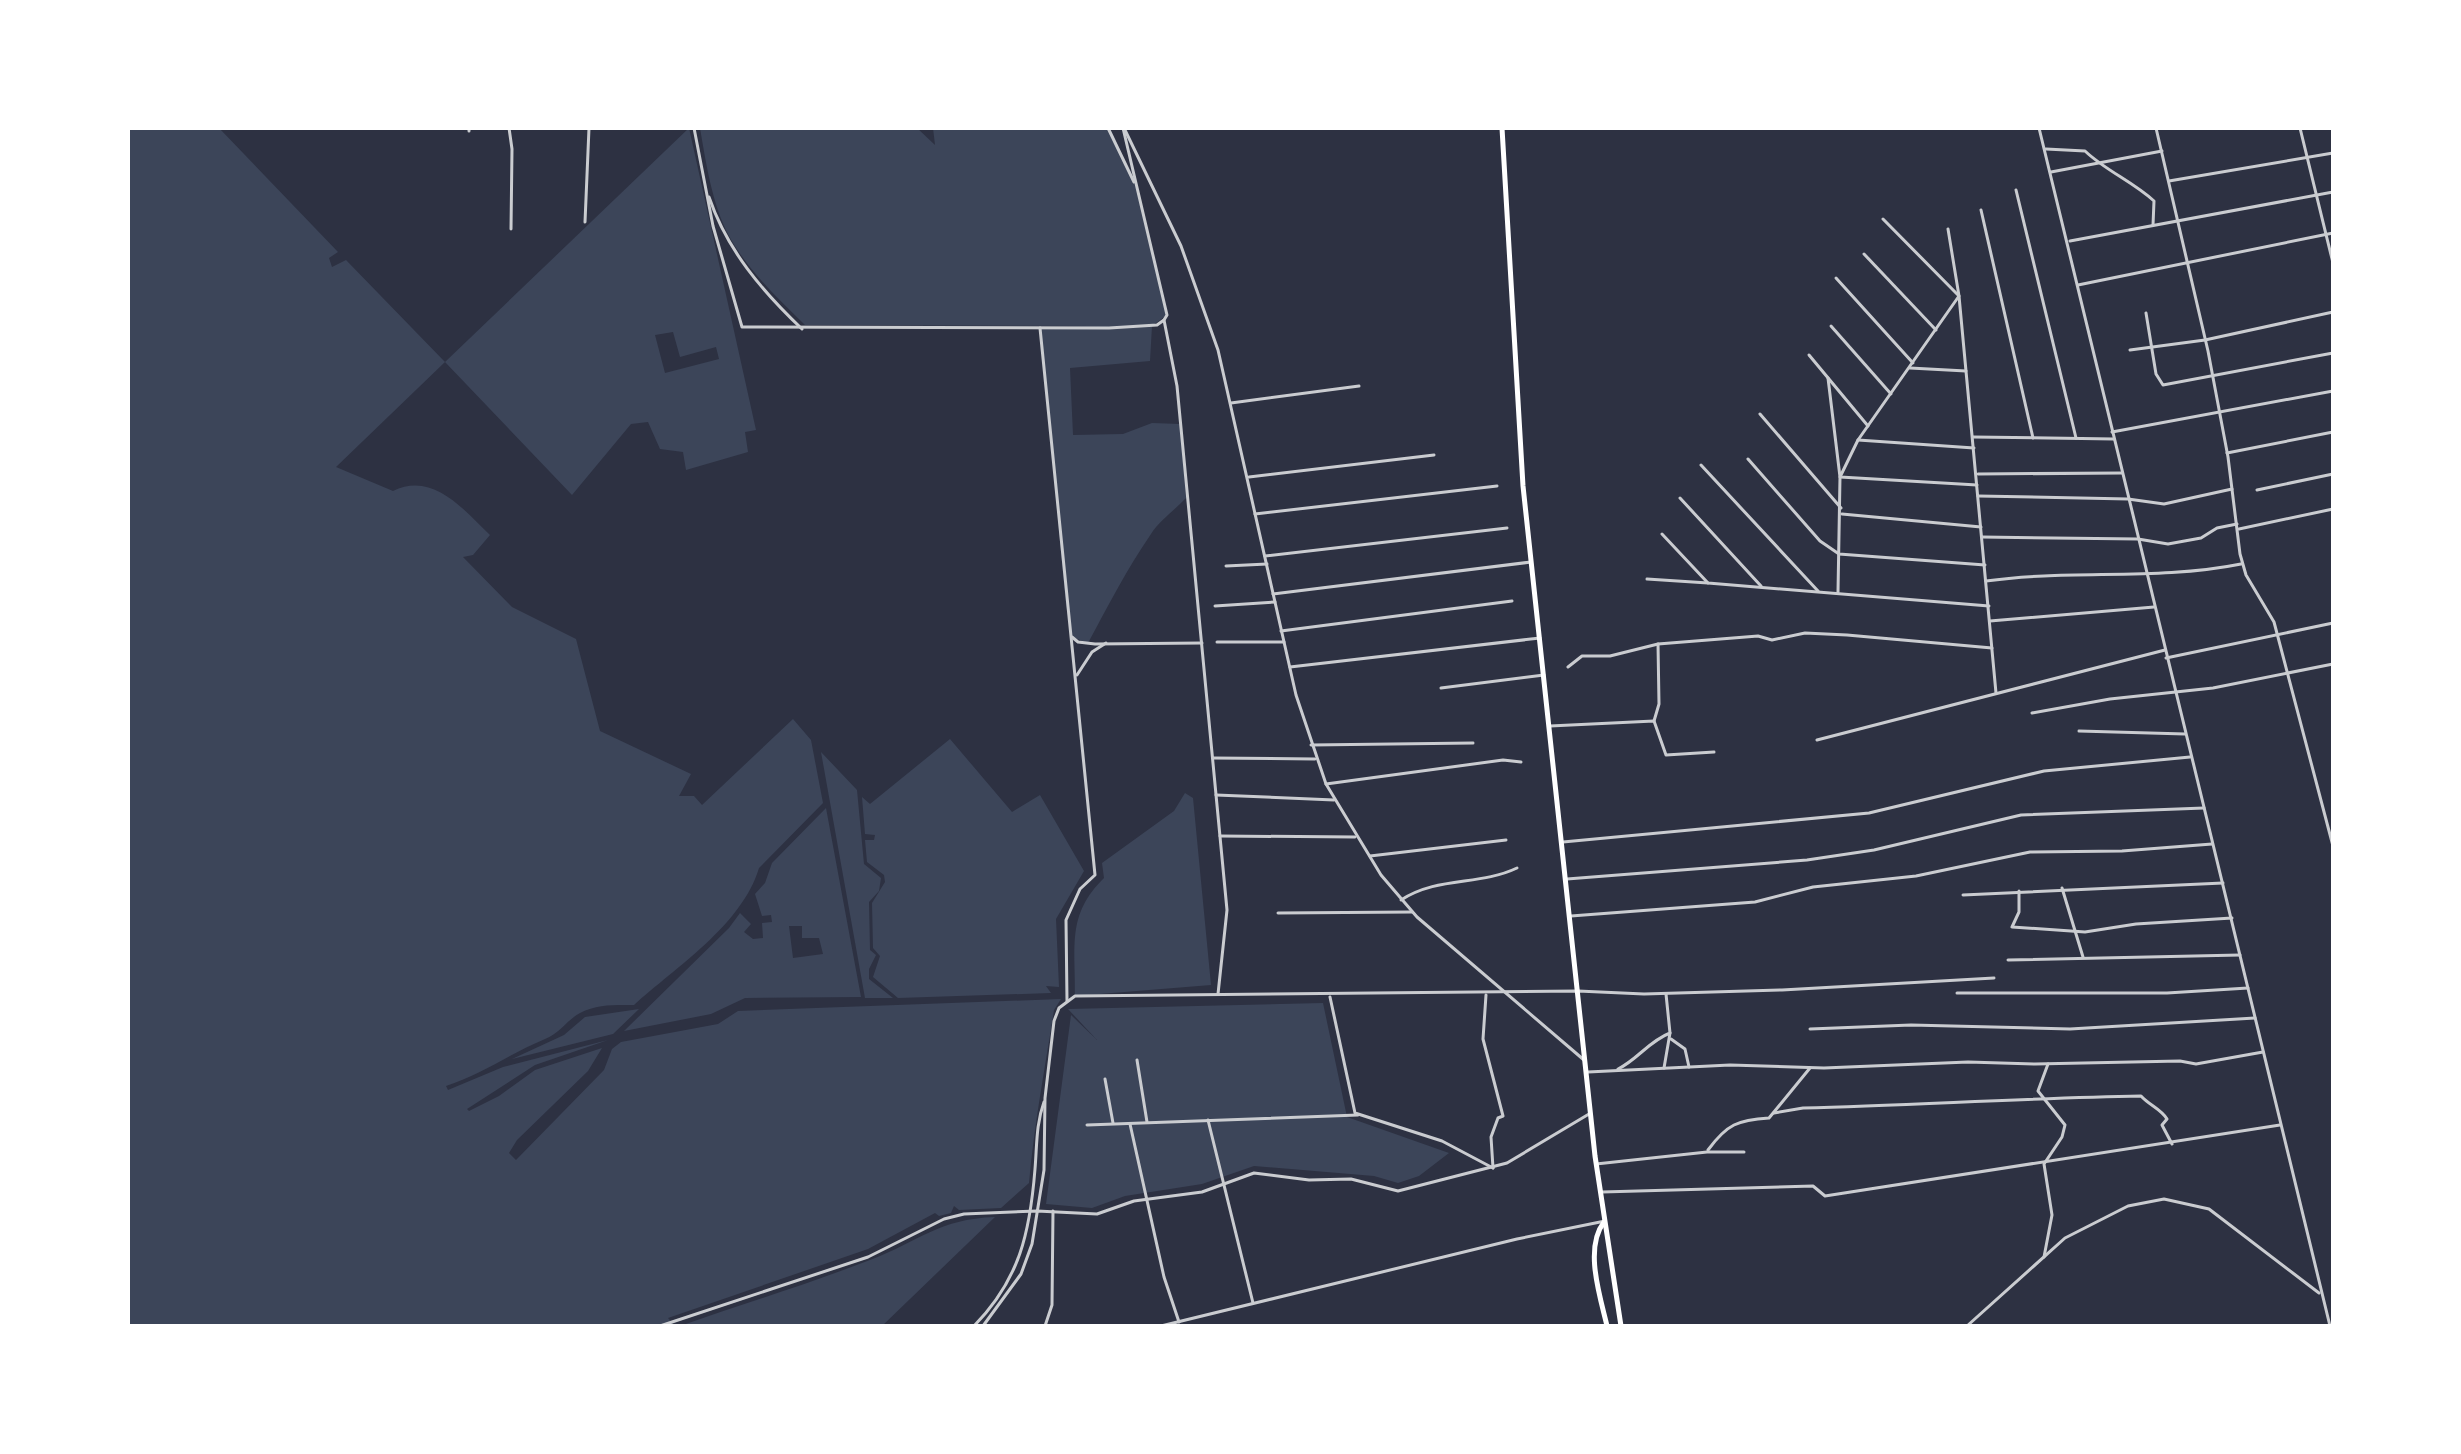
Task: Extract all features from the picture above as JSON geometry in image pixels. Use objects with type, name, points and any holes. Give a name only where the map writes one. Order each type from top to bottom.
[{"type":"highway","points":[[1502,128],[1522,474],[1596,1164],[1621,1326]]},
{"type":"highway","points":[[1605,1221],[1597,1232],[1595,1253],[1607,1326]]},
{"type":"street","points":[[509,128],[512,149],[511,229]]},
{"type":"street","points":[[585,222],[589,128]]},
{"type":"street","points":[[694,128],[716,241],[742,327],[802,329],[1152,326],[1164,320],[1167,315],[1124,128]]},
{"type":"street","points":[[1108,128],[1137,189]]},
{"type":"street","points":[[1124,128],[1198,289],[1231,403],[1290,667],[1315,759],[1326,784],[1368,857],[1412,912],[1587,1063]]},
{"type":"street","points":[[2039,128],[2330,1326]]},
{"type":"street","points":[[2156,128],[2175,222],[2213,377],[2243,564],[2277,634],[2333,846]]},
{"type":"street","points":[[2300,128],[2333,263]]},
{"type":"street","points":[[2045,149],[2085,151],[2097,163],[2132,181],[2154,201],[2153,225]]},
{"type":"street","points":[[2051,172],[2162,151]]},
{"type":"street","points":[[2169,181],[2333,153]]},
{"type":"street","points":[[703,179],[723,235],[771,299],[802,329]]},
{"type":"street","points":[[2016,190],[2076,438]]},
{"type":"street","points":[[2068,242],[2333,192]]},
{"type":"street","points":[[1981,210],[2033,438]]},
{"type":"street","points":[[1883,219],[1959,296]]},
{"type":"street","points":[[1948,229],[1959,296],[1996,693]]},
{"type":"street","points":[[2078,285],[2333,233]]},
{"type":"street","points":[[1864,254],[1936,330]]},
{"type":"street","points":[[1836,278],[1913,363]]},
{"type":"street","points":[[1840,477],[1858,440],[1959,296]]},
{"type":"street","points":[[2130,350],[2205,340],[2333,312]]},
{"type":"street","points":[[2146,313],[2156,374],[2163,385],[2333,353]]},
{"type":"street","points":[[1164,320],[1177,386],[1227,910],[1218,994]]},
{"type":"street","points":[[1831,326],[1891,394]]},
{"type":"street","points":[[983,1326],[1021,1274],[1032,1244],[1044,1170],[1045,1098],[1054,1021],[1067,1001],[1066,920],[1080,889],[1095,875],[1040,328]]},
{"type":"street","points":[[1809,355],[1868,426]]},
{"type":"street","points":[[1910,368],[1966,371]]},
{"type":"street","points":[[1828,378],[1840,477],[1838,592]]},
{"type":"street","points":[[1231,403],[1359,386]]},
{"type":"street","points":[[2112,432],[2333,391]]},
{"type":"street","points":[[1760,414],[1841,511],[1981,527]]},
{"type":"street","points":[[2227,453],[2333,432]]},
{"type":"street","points":[[1973,437],[2114,439]]},
{"type":"street","points":[[1858,440],[1974,448]]},
{"type":"street","points":[[1249,477],[1434,455]]},
{"type":"street","points":[[1748,459],[1820,541],[1839,554],[1985,565]]},
{"type":"street","points":[[1701,465],[1818,591]]},
{"type":"street","points":[[1976,474],[2122,473]]},
{"type":"street","points":[[2257,490],[2333,474]]},
{"type":"street","points":[[1840,477],[1977,485]]},
{"type":"street","points":[[1255,514],[1497,486]]},
{"type":"street","points":[[1978,496],[2128,499],[2164,504],[2232,489]]},
{"type":"street","points":[[1680,498],[1761,586]]},
{"type":"street","points":[[1982,537],[2138,539],[2168,544],[2201,538],[2217,528],[2333,509]]},
{"type":"street","points":[[1265,556],[1507,528]]},
{"type":"street","points":[[1662,534],[1708,583]]},
{"type":"street","points":[[1273,594],[1531,562]]},
{"type":"street","points":[[1226,566],[1267,564]]},
{"type":"street","points":[[1986,581],[2024,575],[2147,575],[2207,571],[2243,564]]},
{"type":"street","points":[[1647,579],[1989,606]]},
{"type":"street","points":[[1281,631],[1512,601]]},
{"type":"street","points":[[1215,606],[1275,602]]},
{"type":"street","points":[[1990,621],[2154,607]]},
{"type":"street","points":[[2166,658],[2333,623]]},
{"type":"street","points":[[1568,667],[1582,656],[1610,656],[1658,644],[1758,636],[1772,640],[1805,633],[1992,648]]},
{"type":"street","points":[[1072,637],[1078,642],[1202,643]]},
{"type":"street","points":[[1290,667],[1540,638]]},
{"type":"street","points":[[1217,642],[1284,642]]},
{"type":"street","points":[[1075,678],[1092,652],[1106,643]]},
{"type":"street","points":[[1658,644],[1659,704],[1654,721],[1666,755],[1714,752]]},
{"type":"street","points":[[1817,740],[2165,650]]},
{"type":"street","points":[[2032,713],[2213,688],[2333,664]]},
{"type":"street","points":[[1441,688],[1544,675]]},
{"type":"street","points":[[1550,726],[1654,721]]},
{"type":"street","points":[[2079,731],[2185,734]]},
{"type":"street","points":[[1311,745],[1473,743]]},
{"type":"street","points":[[1563,842],[1869,813],[2044,771],[2190,757]]},
{"type":"street","points":[[1213,758],[1315,759]]},
{"type":"street","points":[[1326,784],[1503,760],[1521,762]]},
{"type":"street","points":[[1216,795],[1334,800]]},
{"type":"street","points":[[1567,879],[1807,860],[1874,850],[2021,815],[2204,808]]},
{"type":"street","points":[[1220,836],[1355,837]]},
{"type":"street","points":[[1368,857],[1506,840]]},
{"type":"street","points":[[1571,916],[1755,902],[1813,887],[1916,876],[2030,852],[2122,851],[2213,844]]},
{"type":"street","points":[[1401,900],[1454,880],[1504,875],[1517,868]]},
{"type":"street","points":[[1963,895],[2062,888],[2223,883]]},
{"type":"street","points":[[2062,888],[2084,959]]},
{"type":"street","points":[[2019,891],[2019,912],[2012,927],[2074,933],[2136,924],[2232,918]]},
{"type":"street","points":[[1278,913],[1412,912]]},
{"type":"street","points":[[2008,960],[2240,955]]},
{"type":"street","points":[[1067,1001],[1087,995],[1330,996],[1578,991],[1666,994],[1994,978]]},
{"type":"street","points":[[1957,993],[2167,993],[2248,988]]},
{"type":"street","points":[[1486,994],[1483,1039],[1503,1116],[1498,1118],[1491,1137],[1493,1168]]},
{"type":"street","points":[[1664,1070],[1670,1036],[1666,994]]},
{"type":"street","points":[[1330,996],[1352,1109],[1358,1115]]},
{"type":"street","points":[[1810,1029],[1911,1025],[2070,1029],[2255,1018]]},
{"type":"street","points":[[1616,1070],[1635,1061],[1659,1037],[1670,1036],[1685,1049],[1689,1068]]},
{"type":"street","points":[[1588,1072],[1968,1062],[2180,1061],[2196,1064],[2263,1052]]},
{"type":"street","points":[[1137,1060],[1147,1122]]},
{"type":"street","points":[[2044,1257],[2052,1215],[2044,1164],[2062,1137],[2065,1125],[2038,1091],[2049,1063]]},
{"type":"street","points":[[1707,1152],[1727,1126],[1739,1120],[1769,1118],[1810,1068]]},
{"type":"street","points":[[1105,1079],[1113,1123]]},
{"type":"street","points":[[1774,1113],[1803,1108],[1998,1103],[2042,1096],[2082,1099],[2141,1096],[2167,1119],[2162,1125],[2172,1144]]},
{"type":"street","points":[[974,1326],[991,1309],[1023,1253],[1030,1211],[1037,1122],[1045,1098]]},
{"type":"street","points":[[660,1326],[868,1257],[944,1219],[964,1214],[1053,1211],[1097,1214],[1147,1199],[1202,1192],[1254,1173],[1309,1180],[1351,1179],[1398,1191],[1493,1168],[1520,1157],[1592,1112]]},
{"type":"street","points":[[1087,1125],[1358,1115],[1442,1141],[1493,1168]]},
{"type":"street","points":[[1208,1120],[1254,1304]]},
{"type":"street","points":[[1129,1123],[1164,1277],[1179,1322]]},
{"type":"street","points":[[1601,1192],[1813,1186],[1825,1196],[2280,1125]]},
{"type":"street","points":[[1596,1164],[1707,1152],[1744,1152]]},
{"type":"street","points":[[1967,1326],[2074,1232],[2128,1206],[2164,1199],[2209,1209],[2321,1295]]},
{"type":"street","points":[[1045,1326],[1052,1305],[1053,1211]]},
{"type":"street","points":[[1161,1326],[1517,1239],[1605,1221]]},
{"type":"shaded area","points":[[128,128],[219,128],[338,252],[329,258],[332,267],[346,260],[445,362],[336,467],[393,491],[408,486],[434,490],[447,496],[470,515],[490,535],[473,555],[463,557],[512,607],[576,639],[600,731],[691,774],[679,796],[694,796],[702,805],[793,719],[811,740],[823,803],[759,868],[738,908],[706,944],[634,1005],[586,1010],[550,1037],[446,1086],[448,1090],[503,1067],[608,1040],[535,1065],[467,1109],[469,1111],[499,1096],[535,1070],[602,1048],[588,1071],[517,1140],[509,1153],[516,1160],[604,1070],[612,1049],[621,1042],[718,1024],[738,1011],[1061,999],[1054,1010],[1029,1183],[1001,1208],[959,1210],[954,1206],[951,1213],[939,1216],[935,1213],[868,1249],[668,1318],[675,1326],[128,1326]]},
{"type":"shaded area","points":[[689,128],[756,430],[745,432],[748,452],[686,470],[683,452],[660,449],[648,422],[631,424],[572,495],[445,362]],"holes":[[[673,332],[680,357],[716,347],[719,359],[665,373],[655,335]]]},
{"type":"shaded area","points":[[700,128],[917,128],[935,145],[933,128],[1110,128],[1137,189],[1167,315],[1152,326],[1150,361],[1070,368],[1073,435],[1123,434],[1152,423],[1180,424],[1186,498],[1151,534],[1088,643],[1072,637],[1066,605],[1040,328],[1097,326],[805,325],[754,272],[729,236],[714,197]]},
{"type":"shaded area","points":[[950,739],[1012,812],[1040,795],[1084,871],[1056,919],[1059,987],[1046,986],[1051,993],[898,998],[873,977],[880,956],[873,948],[872,903],[885,882],[884,875],[867,862],[865,840],[874,840],[875,835],[865,834],[862,797],[870,804]]},
{"type":"shaded area","points":[[821,752],[857,790],[864,864],[881,878],[879,891],[869,902],[870,950],[876,955],[869,969],[869,979],[893,998],[865,998]]},
{"type":"shaded area","points":[[1185,793],[1193,798],[1211,985],[1075,996],[1078,919],[1092,892],[1104,878],[1102,863],[1174,811]]},
{"type":"shaded area","points":[[826,808],[861,997],[745,998],[711,1014],[624,1031],[729,928],[740,913],[751,924],[744,932],[753,939],[763,938],[762,923],[772,922],[771,915],[762,916],[755,894],[765,883],[772,863]],"holes":[[[789,926],[802,926],[802,938],[819,938],[823,954],[793,958]]]},
{"type":"shaded area","points":[[1323,1003],[1347,1117],[1449,1153],[1419,1176],[1398,1183],[1374,1176],[1254,1166],[1202,1184],[1125,1196],[1092,1208],[1046,1204],[1071,1015],[1097,1040],[1068,1009]]},
{"type":"shaded area","points":[[639,1009],[613,1034],[512,1059],[564,1035],[585,1017]]},
{"type":"shaded area","points":[[995,1217],[882,1326],[680,1326],[870,1260],[944,1226]]}]
